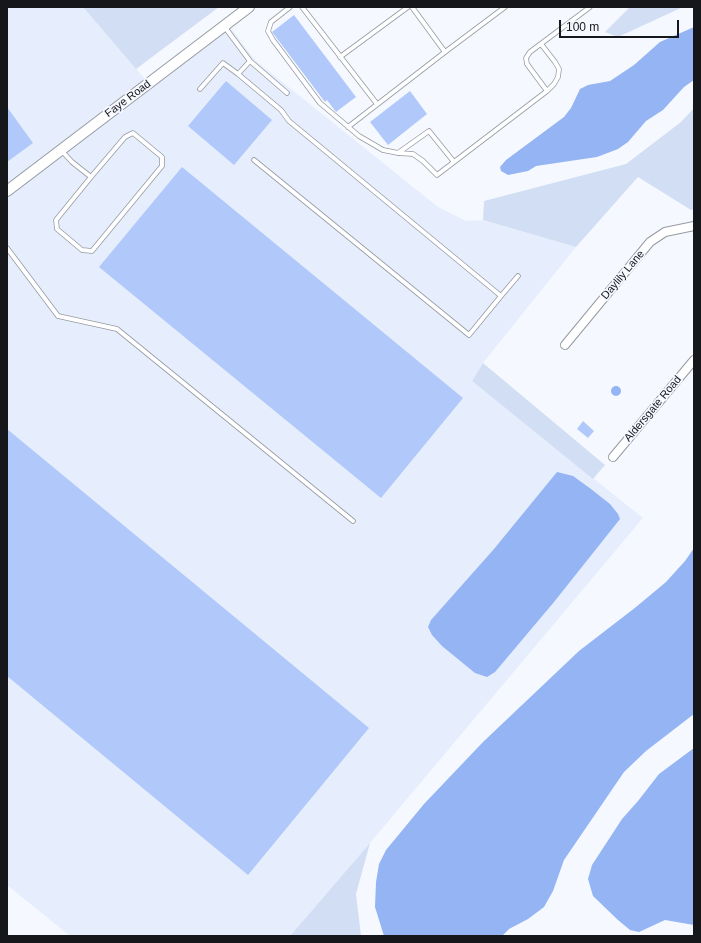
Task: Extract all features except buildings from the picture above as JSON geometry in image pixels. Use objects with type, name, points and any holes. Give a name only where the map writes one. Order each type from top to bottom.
[{"type":"street","name":"Faye Road","points":[[7,191],[249,7]]},
{"type":"street","name":"Daylily Lane","points":[[565,345],[650,242],[665,232],[694,226]]},
{"type":"street","name":"Aldersgate Road","points":[[613,457],[694,360]]},
{"type":"lane","points":[[290,7],[271,22],[268,31],[273,40],[320,103],[359,136],[383,150],[413,154],[423,161],[437,175],[547,91],[554,84],[558,77],[559,69],[541,44]]},
{"type":"lane","points":[[302,7],[377,104]]},
{"type":"lane","points":[[340,57],[408,7]]},
{"type":"lane","points":[[412,7],[445,52]]},
{"type":"lane","points":[[348,127],[505,7]]},
{"type":"lane","points":[[547,91],[527,64],[526,58],[530,52],[590,7]]},
{"type":"lane","points":[[223,26],[250,61],[287,93]]},
{"type":"lane","points":[[238,74],[250,61]]},
{"type":"lane","points":[[200,88],[223,63],[281,110],[289,121],[501,296]]},
{"type":"lane","points":[[398,153],[429,131],[454,162]]},
{"type":"lane","points":[[133,133],[162,157],[162,166],[92,251],[82,250],[57,229],[56,220],[91,177],[125,137],[133,133]]},
{"type":"lane","points":[[61,150],[72,162],[91,177]]},
{"type":"lane","points":[[254,160],[469,335],[518,276]]},
{"type":"lane","points":[[7,248],[58,316],[117,329],[354,522]]},
{"type":"shaded area","points":[[7,7],[83,7],[146,80],[7,185]]},
{"type":"shaded area","points":[[83,7],[219,7],[136,69]]},
{"type":"shaded area","points":[[630,7],[683,7],[618,37],[605,32]]},
{"type":"shaded area","points":[[230,27],[255,60],[438,207],[466,221],[483,220],[576,247],[483,363],[472,381],[643,518],[290,936],[70,936],[7,885],[7,196]]},
{"type":"shaded area","points":[[694,108],[694,209],[691,210],[638,177],[576,247],[483,220],[484,201],[626,164],[681,122]]},
{"type":"shaded area","points":[[483,363],[605,465],[593,479],[472,381]]},
{"type":"shaded area","points":[[370,843],[356,894],[361,936],[290,936]]},
{"type":"water","points":[[694,27],[694,80],[684,87],[663,110],[646,121],[628,142],[618,149],[597,157],[536,166],[528,171],[508,175],[501,171],[500,167],[506,160],[564,117],[571,108],[580,89],[588,85],[610,81],[634,65],[660,42]]},
{"type":"water","points":[[614,386],[618,386],[621,391],[618,396],[614,396],[611,393],[611,389]]},
{"type":"water","points":[[557,472],[573,476],[591,489],[610,504],[620,519],[554,602],[495,672],[487,677],[475,673],[442,646],[432,635],[428,627],[431,620],[494,549]]},
{"type":"water","points":[[694,548],[694,714],[646,751],[624,772],[564,860],[553,891],[544,907],[528,919],[509,929],[502,936],[384,936],[375,907],[376,882],[379,864],[386,850],[424,804],[483,742],[579,651],[666,582],[685,561]]},
{"type":"water","points":[[694,748],[694,925],[665,920],[639,932],[630,930],[593,896],[588,879],[592,865],[622,819],[659,774]]}]
